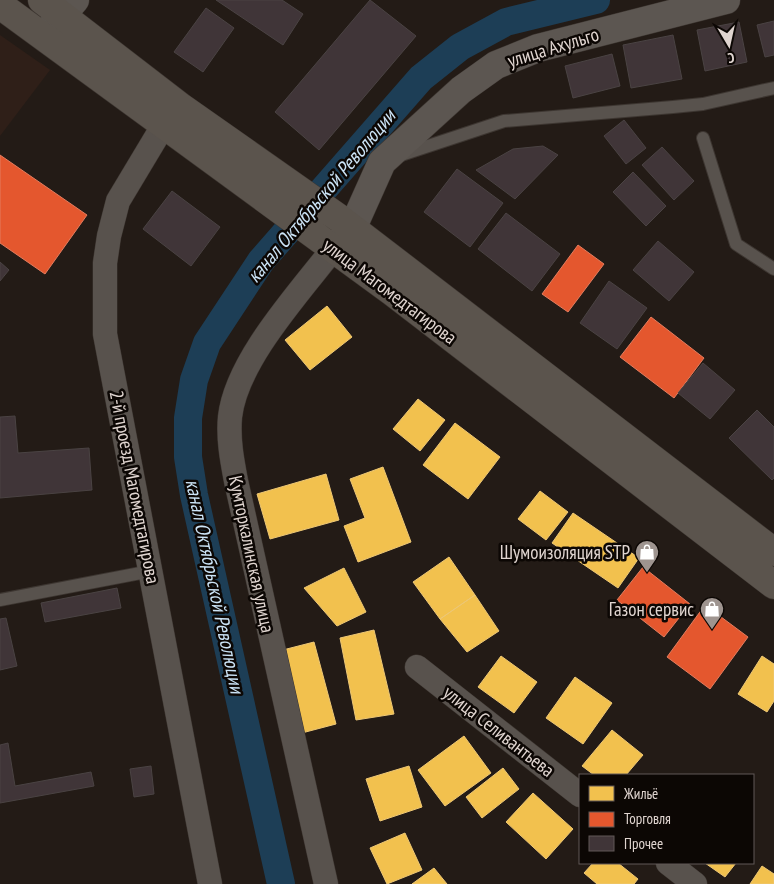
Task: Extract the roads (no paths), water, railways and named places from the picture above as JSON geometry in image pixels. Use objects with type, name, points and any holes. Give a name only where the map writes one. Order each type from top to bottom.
[{"type":"main road","name":"улица Ахульго","points":[[382,162],[461,90],[496,65],[517,55],[726,0]]},
{"type":"main road","name":"улица Магомедтагирова","points":[[0,5],[42,36],[172,116],[247,170],[345,224],[774,552]]},
{"type":"main road","points":[[42,36],[60,5]]},
{"type":"main road","name":"улица Магомедтагирова","points":[[60,5],[172,116]]},
{"type":"main road","points":[[327,244],[345,224],[382,162]]},
{"type":"main road","name":"улица Магомедтагирова","points":[[247,170],[327,244],[774,585]]},
{"type":"street","name":"2-й проезд Магомедтагирова","points":[[172,116],[118,201],[109,236],[106,263],[105,334],[210,884]]},
{"type":"street","name":"Кумторкалинская улица","points":[[326,884],[236,482],[230,449],[230,416],[237,387],[250,359],[327,244]]},
{"type":"street","name":"улица Селивантьева","points":[[417,667],[579,794]]},
{"type":"street","points":[[669,864],[695,884]]},
{"type":"lane","points":[[382,162],[504,121],[703,104],[774,88]]},
{"type":"lane","points":[[703,138],[736,244],[774,269]]},
{"type":"lane","points":[[0,600],[151,571]]},
{"type":"waterway","name":"канал Октябрьской Революции","points":[[281,884],[194,495],[188,457],[188,418],[194,380],[207,343],[261,261],[421,78],[460,47],[506,22],[596,0]]},
{"type":"place","name":"Шумоизоляция STP","points":[[647,573]]},
{"type":"place","name":"Газон сервис","points":[[712,630]]}]
